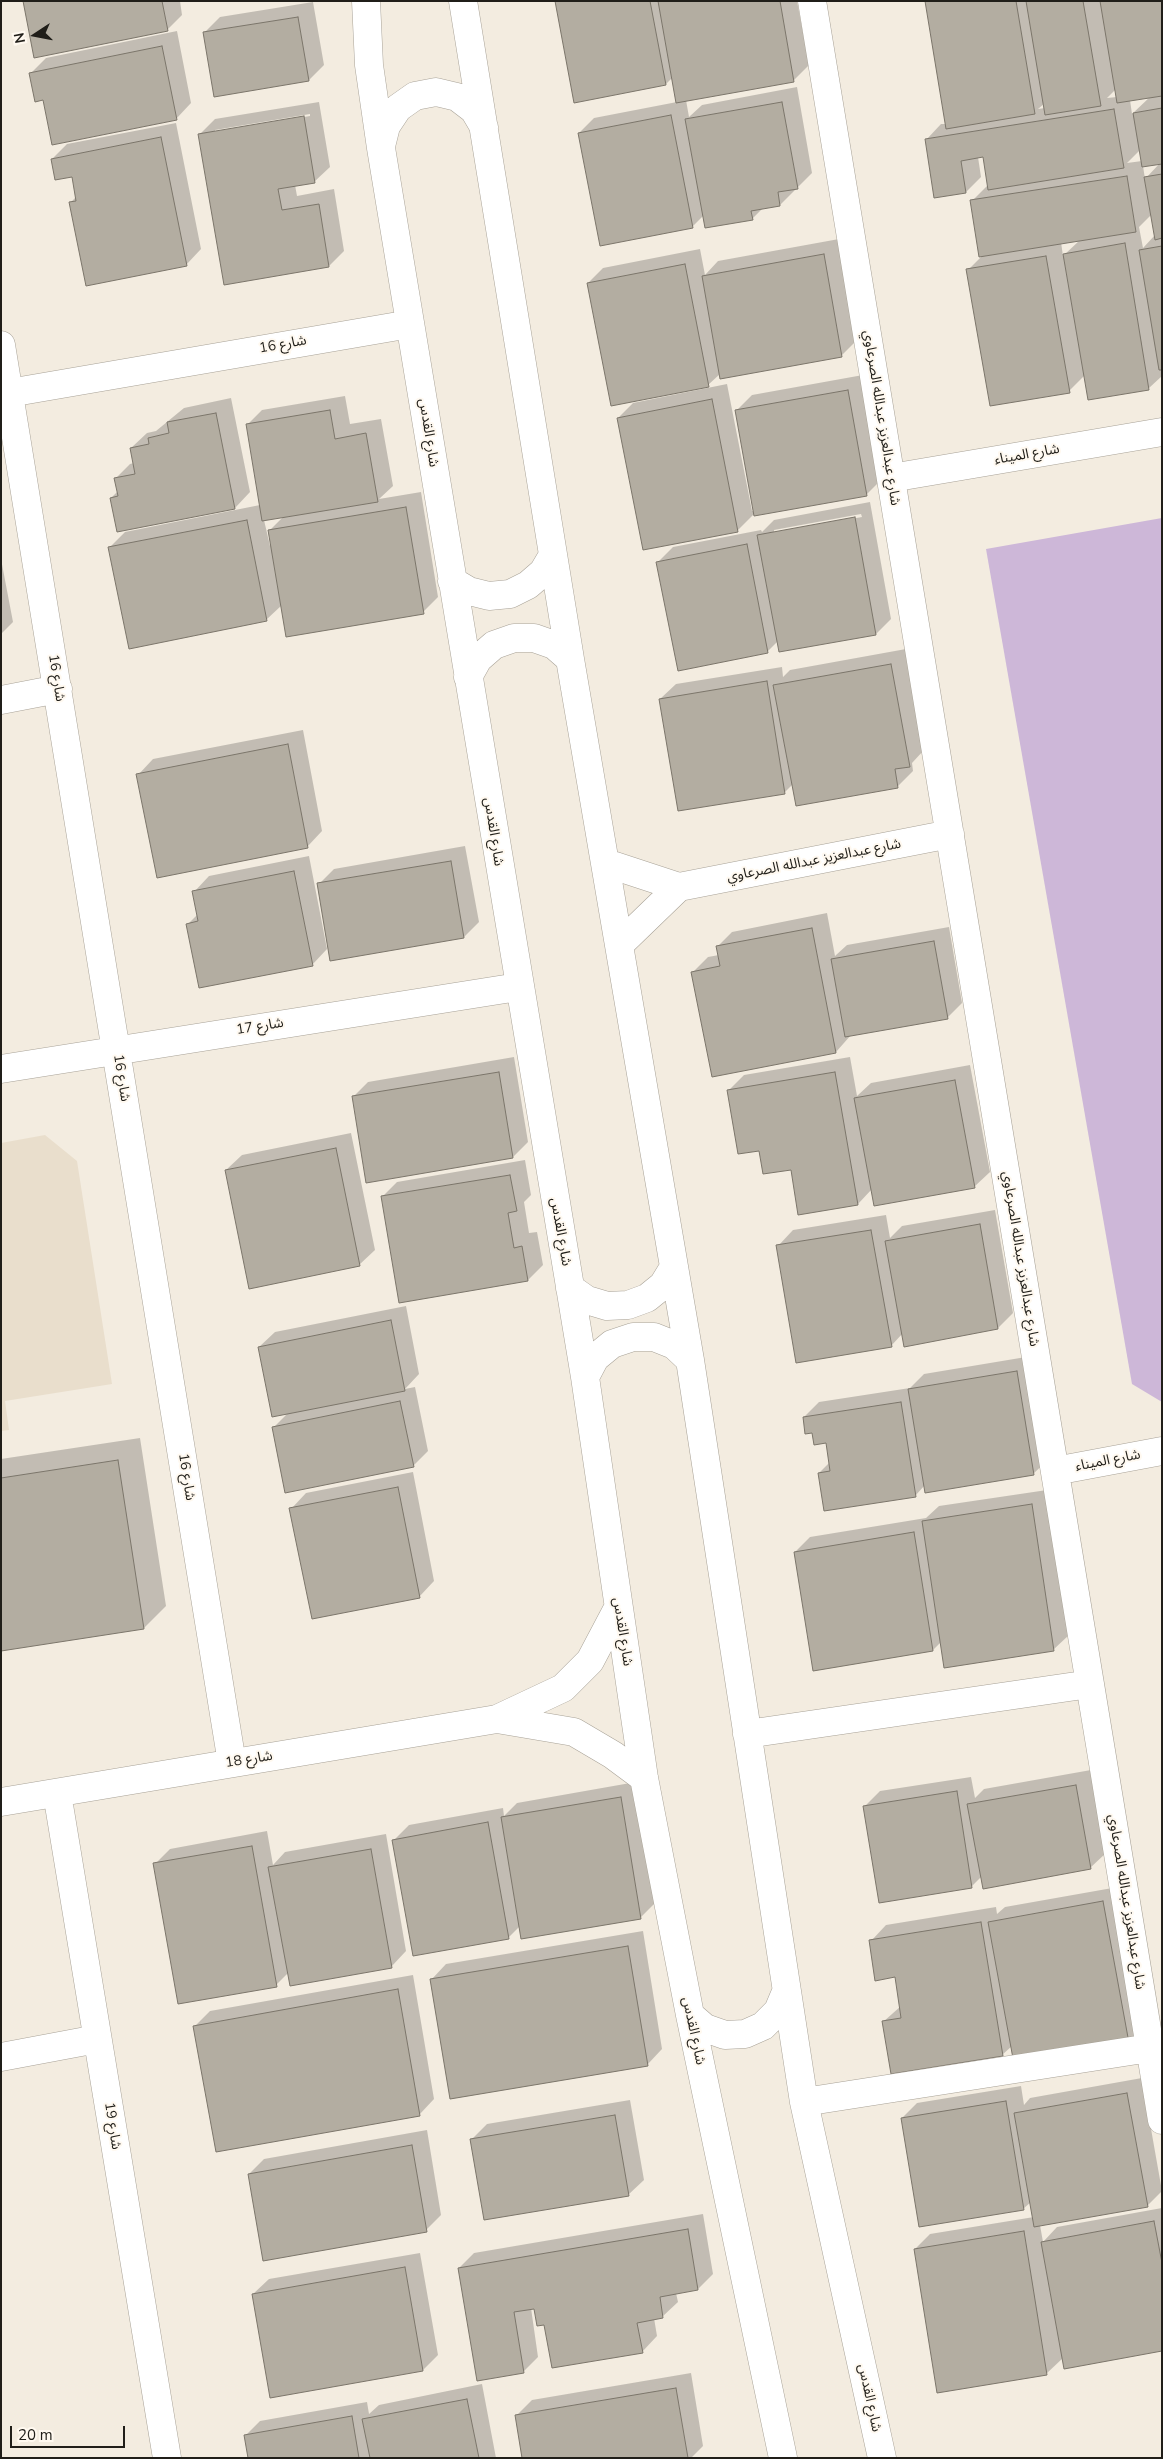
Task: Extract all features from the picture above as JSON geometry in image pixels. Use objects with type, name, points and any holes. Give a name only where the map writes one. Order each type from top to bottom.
[{"type":"street","name":"شارع القدس","points":[[366,1],[369,65],[381,148],[518,986],[585,1377],[644,1778],[690,2015],[783,2458]]},
{"type":"street","name":"شارع القدس","points":[[463,1],[570,659],[690,1360],[804,2102],[882,2458]]},
{"type":"street","name":"شارع عبدالعزيز عبدالله الصرعاوي","points":[[812,1],[1162,2120]]},
{"type":"street","points":[[381,148],[386,126],[398,108],[415,96],[429,93],[436,92],[457,97],[474,110],[485,129]]},
{"type":"street","name":"شارع 16","points":[[9,393],[410,324]]},
{"type":"street","name":"شارع 16","points":[[1,345],[232,1763]]},
{"type":"street","name":"شارع الميناء","points":[[891,478],[1162,432]]},
{"type":"street","points":[[452,582],[470,591],[489,596],[510,594],[528,586],[543,572],[553,555]]},
{"type":"street","points":[[468,677],[478,659],[494,645],[514,638],[534,638],[554,645],[570,659]]},
{"type":"street","points":[[1,700],[58,689]]},
{"type":"street","name":"شارع عبدالعزيز عبدالله الصرعاوي","points":[[606,863],[679,887],[950,834]]},
{"type":"street","points":[[620,944],[679,887]]},
{"type":"street","name":"شارع 17","points":[[1,1070],[518,986]]},
{"type":"street","points":[[570,1288],[587,1300],[607,1306],[628,1305],[647,1298],[663,1285],[674,1267]]},
{"type":"street","points":[[585,1377],[595,1358],[612,1344],[633,1337],[654,1337],[668,1342],[690,1360]]},
{"type":"street","name":"شارع الميناء","points":[[1055,1472],[1162,1451]]},
{"type":"street","name":"شارع 18","points":[[1,1802],[497,1719],[562,1688],[590,1661],[618,1608]]},
{"type":"street","points":[[747,1734],[1090,1684]]},
{"type":"street","name":"شارع 18","points":[[497,1719],[574,1732],[613,1755],[644,1778]]},
{"type":"street","name":"شارع 19","points":[[57,1793],[167,2458]]},
{"type":"street","points":[[690,2015],[705,2028],[725,2035],[745,2034],[763,2026],[778,2011],[786,1992]]},
{"type":"street","points":[[1,2057],[97,2039]]},
{"type":"street","points":[[804,2102],[1150,2048]]},
{"type":"shaded area","points":[[1162,518],[1162,1402],[1132,1384],[986,549]]},
{"type":"shaded area","points":[[45,1135],[77,1161],[112,1384],[5,1401],[9,1430],[1,1431],[1,1143]]},
{"type":"building","points":[[23,1],[162,1],[168,31],[34,58]]},
{"type":"building","points":[[555,1],[650,1],[666,85],[574,103]]},
{"type":"building","points":[[658,1],[780,1],[794,82],[676,103]]},
{"type":"building","points":[[925,1],[1016,1],[1035,114],[946,129]]},
{"type":"building","points":[[1026,1],[1083,1],[1101,106],[1045,115]]},
{"type":"building","points":[[1100,1],[1162,1],[1162,96],[1117,103]]},
{"type":"building","points":[[298,17],[309,81],[214,97],[203,32]]},
{"type":"building","points":[[162,46],[177,120],[52,145],[43,100],[35,102],[29,73]]},
{"type":"building","points":[[782,102],[798,189],[778,192],[780,206],[751,211],[753,220],[705,228],[685,119]]},
{"type":"building","points":[[1162,108],[1162,164],[1142,167],[1133,113]]},
{"type":"building","points":[[1114,109],[1124,168],[988,190],[983,157],[961,161],[966,193],[934,198],[925,139]]},
{"type":"building","points":[[671,115],[693,228],[600,246],[578,133]]},
{"type":"building","points":[[304,116],[315,183],[278,189],[282,210],[319,204],[329,267],[224,285],[198,134]]},
{"type":"building","points":[[161,137],[187,266],[86,286],[69,202],[76,201],[72,177],[55,180],[51,159]]},
{"type":"building","points":[[1162,174],[1162,238],[1155,240],[1144,177]]},
{"type":"building","points":[[1127,176],[1136,232],[979,257],[970,200]]},
{"type":"building","points":[[1125,243],[1149,390],[1088,400],[1063,254]]},
{"type":"building","points":[[1162,246],[1162,370],[1159,370],[1139,250]]},
{"type":"building","points":[[824,254],[842,357],[720,379],[702,276]]},
{"type":"building","points":[[1046,256],[1070,393],[990,406],[966,269]]},
{"type":"building","points":[[685,264],[709,387],[611,406],[587,283]]},
{"type":"building","points":[[848,390],[867,496],[754,516],[735,410]]},
{"type":"building","points":[[712,399],[738,532],[643,550],[617,418]]},
{"type":"building","points":[[330,410],[335,439],[366,433],[378,502],[262,521],[246,424]]},
{"type":"building","points":[[216,413],[235,509],[117,532],[110,498],[118,496],[114,478],[135,474],[130,448],[149,444],[148,438],[169,433],[167,422]]},
{"type":"building","points":[[406,507],[424,614],[286,637],[268,530]]},
{"type":"building","points":[[855,517],[876,635],[779,652],[757,535]]},
{"type":"building","points":[[247,520],[267,621],[129,649],[108,547]]},
{"type":"building","points":[[747,544],[768,653],[678,671],[656,562]]},
{"type":"building","points":[[891,664],[910,767],[895,769],[898,788],[796,806],[773,685]]},
{"type":"building","points":[[767,681],[785,794],[678,811],[659,699]]},
{"type":"building","points":[[288,744],[308,848],[157,878],[136,774]]},
{"type":"building","points":[[451,861],[464,938],[330,961],[317,883]]},
{"type":"building","points":[[294,871],[313,966],[199,988],[186,924],[198,921],[192,891]]},
{"type":"building","points":[[812,928],[836,1053],[712,1077],[691,972],[720,966],[716,946]]},
{"type":"building","points":[[934,941],[948,1019],[845,1037],[831,959]]},
{"type":"building","points":[[499,1072],[513,1158],[366,1183],[352,1096]]},
{"type":"building","points":[[835,1072],[858,1205],[798,1215],[791,1170],[763,1174],[759,1151],[738,1154],[727,1090]]},
{"type":"building","points":[[955,1080],[975,1188],[874,1206],[854,1098]]},
{"type":"building","points":[[336,1148],[360,1266],[249,1289],[225,1170]]},
{"type":"building","points":[[510,1175],[517,1211],[508,1213],[514,1248],[522,1246],[528,1281],[399,1303],[381,1196]]},
{"type":"building","points":[[980,1224],[998,1329],[904,1347],[885,1241]]},
{"type":"building","points":[[871,1230],[892,1347],[796,1363],[776,1245]]},
{"type":"building","points":[[391,1320],[405,1391],[272,1417],[258,1347]]},
{"type":"building","points":[[1017,1371],[1034,1475],[925,1493],[908,1389]]},
{"type":"building","points":[[400,1401],[414,1467],[285,1493],[272,1427]]},
{"type":"building","points":[[901,1402],[916,1497],[824,1511],[818,1473],[830,1471],[826,1443],[814,1445],[812,1433],[805,1434],[803,1417]]},
{"type":"building","points":[[118,1460],[144,1629],[1,1651],[1,1478]]},
{"type":"building","points":[[398,1487],[420,1598],[312,1619],[289,1508]]},
{"type":"building","points":[[1032,1504],[1054,1651],[944,1668],[922,1521]]},
{"type":"building","points":[[914,1532],[933,1651],[813,1671],[794,1552]]},
{"type":"building","points":[[1076,1785],[1091,1869],[983,1889],[967,1804]]},
{"type":"building","points":[[957,1791],[972,1888],[879,1903],[863,1806]]},
{"type":"building","points":[[621,1797],[641,1919],[521,1939],[501,1817]]},
{"type":"building","points":[[488,1822],[509,1939],[413,1956],[392,1840]]},
{"type":"building","points":[[252,1846],[277,1987],[178,2004],[153,1863]]},
{"type":"building","points":[[371,1849],[392,1968],[290,1986],[268,1867]]},
{"type":"building","points":[[1103,1901],[1129,2043],[1014,2064],[988,1922]]},
{"type":"building","points":[[981,1922],[1003,2056],[891,2074],[882,2021],[901,2018],[895,1977],[875,1981],[869,1940]]},
{"type":"building","points":[[628,1946],[648,2066],[450,2099],[430,1979]]},
{"type":"building","points":[[398,1989],[420,2116],[216,2152],[193,2026]]},
{"type":"building","points":[[1127,2093],[1148,2207],[1034,2227],[1014,2113]]},
{"type":"building","points":[[1006,2101],[1024,2210],[919,2227],[901,2118]]},
{"type":"building","points":[[615,2115],[629,2196],[484,2220],[470,2139]]},
{"type":"building","points":[[412,2145],[427,2232],[263,2261],[248,2174]]},
{"type":"building","points":[[1154,2221],[1162,2263],[1162,2351],[1064,2369],[1041,2242]]},
{"type":"building","points":[[688,2229],[698,2290],[660,2297],[663,2318],[637,2323],[643,2353],[552,2368],[544,2325],[537,2326],[534,2309],[514,2312],[524,2373],[477,2381],[458,2268]]},
{"type":"building","points":[[1024,2231],[1047,2375],[937,2393],[914,2249]]},
{"type":"building","points":[[405,2267],[423,2371],[270,2398],[252,2294]]},
{"type":"building","points":[[676,2388],[688,2458],[522,2458],[515,2415]]},
{"type":"building","points":[[467,2399],[479,2458],[370,2458],[362,2419]]},
{"type":"building","points":[[352,2416],[359,2458],[248,2458],[244,2435]]}]
